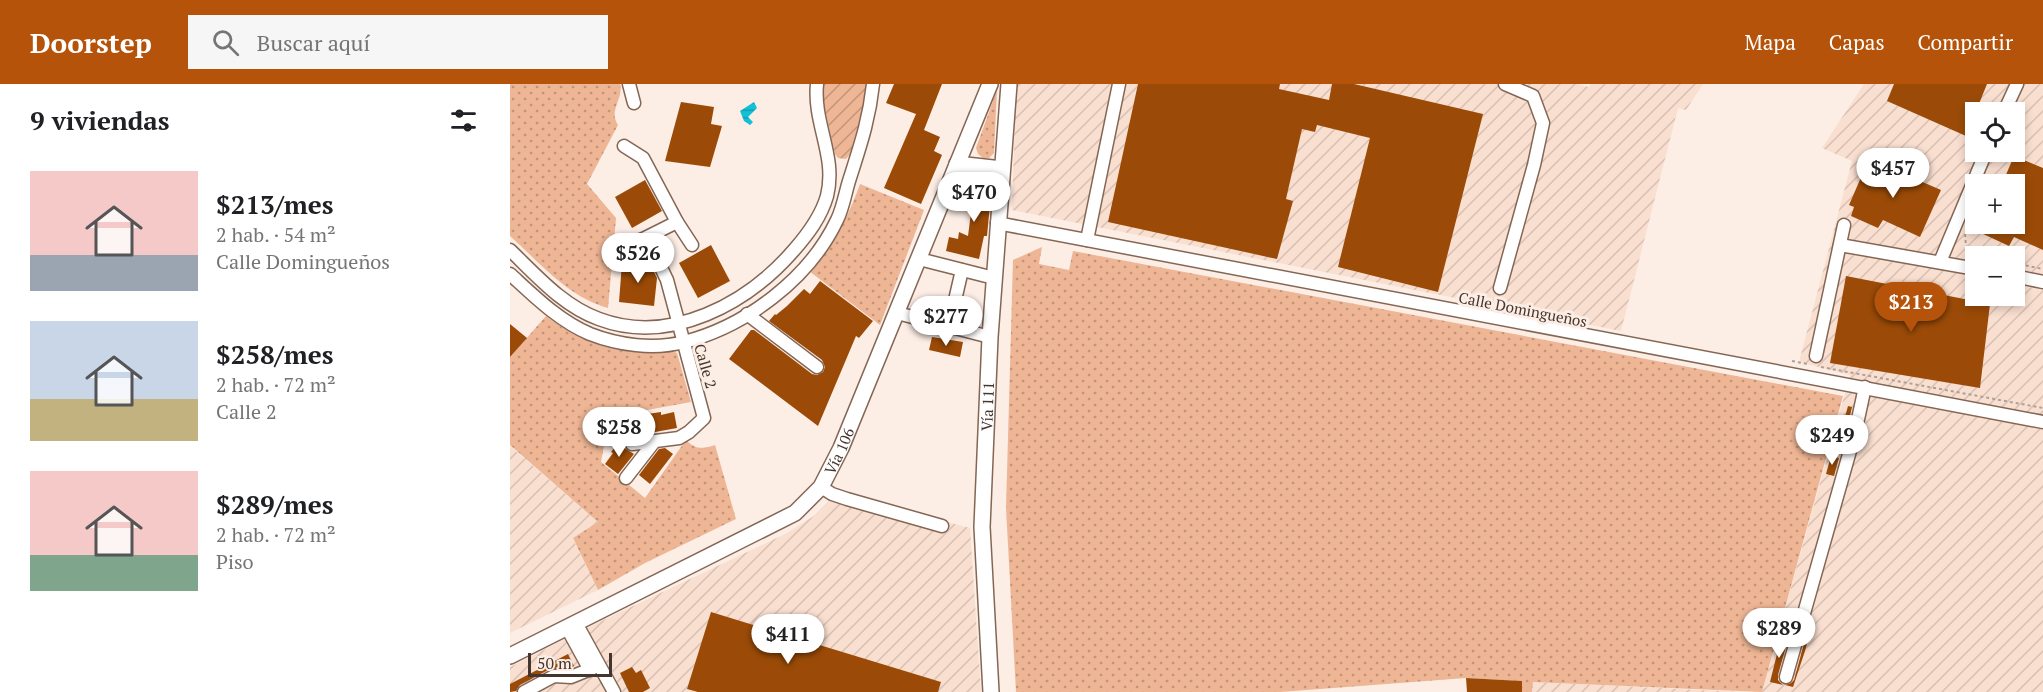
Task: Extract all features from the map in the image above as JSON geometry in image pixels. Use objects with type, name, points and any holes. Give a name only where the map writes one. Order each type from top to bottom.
[{"type":"main road","name":"Vía 106","points":[[510,656],[795,513],[821,487],[841,448],[990,84]]},
{"type":"main road","name":"Vía 111","points":[[991,692],[982,527],[990,337],[1009,84]]},
{"type":"main road","points":[[957,164],[1002,169]]},
{"type":"street","points":[[629,84],[634,103]]},
{"type":"street","points":[[510,250],[564,299],[589,315],[610,323],[650,327],[678,323],[721,308],[772,274],[812,228],[826,198],[830,179],[829,154],[816,104],[818,84]]},
{"type":"street","points":[[510,274],[551,310],[588,333],[626,344],[656,345],[683,342],[717,330],[747,314],[784,287],[818,252],[837,220],[845,200],[866,129],[873,84]]},
{"type":"street","points":[[1087,240],[1119,84]]},
{"type":"street","points":[[1500,288],[1534,165],[1543,123],[1533,96],[1505,84]]},
{"type":"street","points":[[2009,102],[2017,84]]},
{"type":"street","points":[[624,146],[643,158],[692,245]]},
{"type":"street","points":[[1940,262],[1982,162]]},
{"type":"street","points":[[830,179],[849,182]]},
{"type":"street","points":[[627,247],[677,222]]},
{"type":"street","name":"Calle Domingueños","points":[[997,223],[2043,422]]},
{"type":"street","points":[[1816,356],[1844,225]]},
{"type":"street","name":"Calle 2","points":[[640,240],[655,255],[667,280],[704,418],[683,436],[654,442]]},
{"type":"street","points":[[1840,244],[1965,266]]},
{"type":"street","points":[[919,258],[994,278]]},
{"type":"street","points":[[949,326],[963,270]]},
{"type":"street","points":[[2025,278],[2043,282]]},
{"type":"street","points":[[897,313],[990,337]]},
{"type":"street","points":[[747,314],[817,367]]},
{"type":"street","points":[[1786,677],[1855,433],[1865,387]]},
{"type":"street","points":[[632,444],[654,442]]},
{"type":"street","points":[[626,478],[654,442]]},
{"type":"street","points":[[821,487],[847,499],[942,526]]},
{"type":"street","points":[[572,625],[594,668],[614,692]]},
{"type":"street","points":[[524,692],[554,676],[571,677],[594,668]]},
{"type":"path","points":[[2025,265],[2043,269]]},
{"type":"path","points":[[1789,361],[2043,408]]},
{"type":"shaded area","points":[[510,84],[620,84],[620,95],[615,109],[615,120],[618,125],[587,184],[616,218],[608,308],[567,288],[510,236]]},
{"type":"shaded area","points":[[823,84],[869,84],[854,150],[846,159],[838,158],[835,154],[824,105]]},
{"type":"shaded area","points":[[1016,84],[1577,84],[1589,87],[1591,84],[1703,84],[1686,110],[1678,108],[1621,331],[1012,210]]},
{"type":"shaded area","points":[[1864,84],[2043,84],[2043,692],[1762,692],[1850,375],[1799,362],[1852,161],[1822,148]]},
{"type":"shaded area","points":[[997,90],[994,153],[989,158],[983,158],[978,154],[976,148]]},
{"type":"shaded area","points":[[860,184],[924,210],[880,325],[809,271],[839,230]]},
{"type":"shaded area","points":[[1042,247],[1039,264],[1069,270],[1073,251],[1843,396],[1762,692],[1533,682],[1532,692],[1522,692],[1521,681],[1466,678],[1280,692],[1016,692],[1006,508],[1013,260]]},
{"type":"shaded area","points":[[546,316],[579,337],[602,346],[627,351],[664,350],[677,353],[691,402],[620,415],[608,423],[601,462],[645,498],[686,440],[700,448],[715,445],[736,519],[645,563],[598,590],[573,538],[598,522],[510,445],[510,357]]},
{"type":"shaded area","points":[[510,446],[598,522],[573,539],[598,590],[510,633]]},
{"type":"shaded area","points":[[837,493],[970,528],[981,692],[510,692],[510,667],[785,534],[814,516]]},
{"type":"shaded area","points":[[1533,682],[1743,692],[1532,692]]},
{"type":"water","points":[[754,102],[757,108],[748,117],[753,122],[750,125],[744,121],[740,111]]},
{"type":"building","points":[[894,84],[942,84],[924,130],[940,137],[934,151],[942,155],[921,204],[884,188],[916,114],[886,103]]},
{"type":"building","points":[[1138,84],[1280,84],[1279,89],[1329,100],[1332,84],[1354,84],[1483,114],[1438,292],[1338,267],[1370,138],[1317,125],[1315,132],[1302,129],[1286,199],[1293,201],[1277,259],[1108,222]]},
{"type":"building","points":[[1894,84],[1987,84],[1980,102],[1965,102],[1965,136],[1887,101]]},
{"type":"building","points":[[681,102],[714,107],[711,124],[722,126],[710,167],[665,161]]},
{"type":"building","points":[[1869,159],[1941,190],[1920,237],[1883,220],[1878,228],[1851,216],[1854,207],[1849,205]]},
{"type":"building","points":[[2025,161],[2043,168],[2043,250],[2014,237],[2009,246],[1983,234],[2025,234],[2025,174],[2006,174],[2011,162]]},
{"type":"building","points":[[645,180],[662,211],[632,228],[615,197]]},
{"type":"building","points":[[972,184],[992,184],[987,236],[984,236],[979,259],[946,251],[949,237],[958,239],[959,232],[968,236],[972,205],[967,205]]},
{"type":"building","points":[[711,245],[730,281],[698,298],[679,263]]},
{"type":"building","points":[[622,263],[650,264],[657,278],[654,306],[619,302]]},
{"type":"building","points":[[1846,276],[1965,299],[1965,306],[1990,306],[1980,388],[1830,363]]},
{"type":"building","points":[[820,281],[873,321],[859,338],[856,336],[818,426],[729,359],[751,330],[754,330],[812,374],[817,375],[823,372],[825,367],[822,360],[769,321],[804,289],[810,294]]},
{"type":"building","points":[[510,324],[527,338],[510,357]]},
{"type":"building","points":[[932,337],[963,342],[960,357],[929,350]]},
{"type":"building","points":[[1848,406],[1852,407],[1847,429],[1842,428]]},
{"type":"building","points":[[661,412],[661,415],[674,412],[677,428],[628,437],[626,417]]},
{"type":"building","points":[[619,442],[634,454],[618,474],[605,464]]},
{"type":"building","points":[[665,448],[673,454],[650,484],[639,475],[659,449]]},
{"type":"building","points":[[1831,456],[1839,458],[1834,476],[1826,474]]},
{"type":"building","points":[[711,612],[941,682],[938,692],[698,692],[687,689]]},
{"type":"building","points":[[1782,634],[1789,636],[1778,675],[1778,680],[1783,685],[1770,682]]},
{"type":"building","points":[[1805,640],[1808,640],[1793,687],[1785,685],[1794,680]]},
{"type":"building","points":[[568,654],[574,666],[569,669],[550,669],[520,685],[516,691],[510,692],[510,684]]},
{"type":"building","points":[[632,667],[636,673],[641,670],[650,688],[643,692],[629,692],[620,673]]},
{"type":"building","points":[[1466,678],[1522,681],[1522,692],[1467,692]]}]
